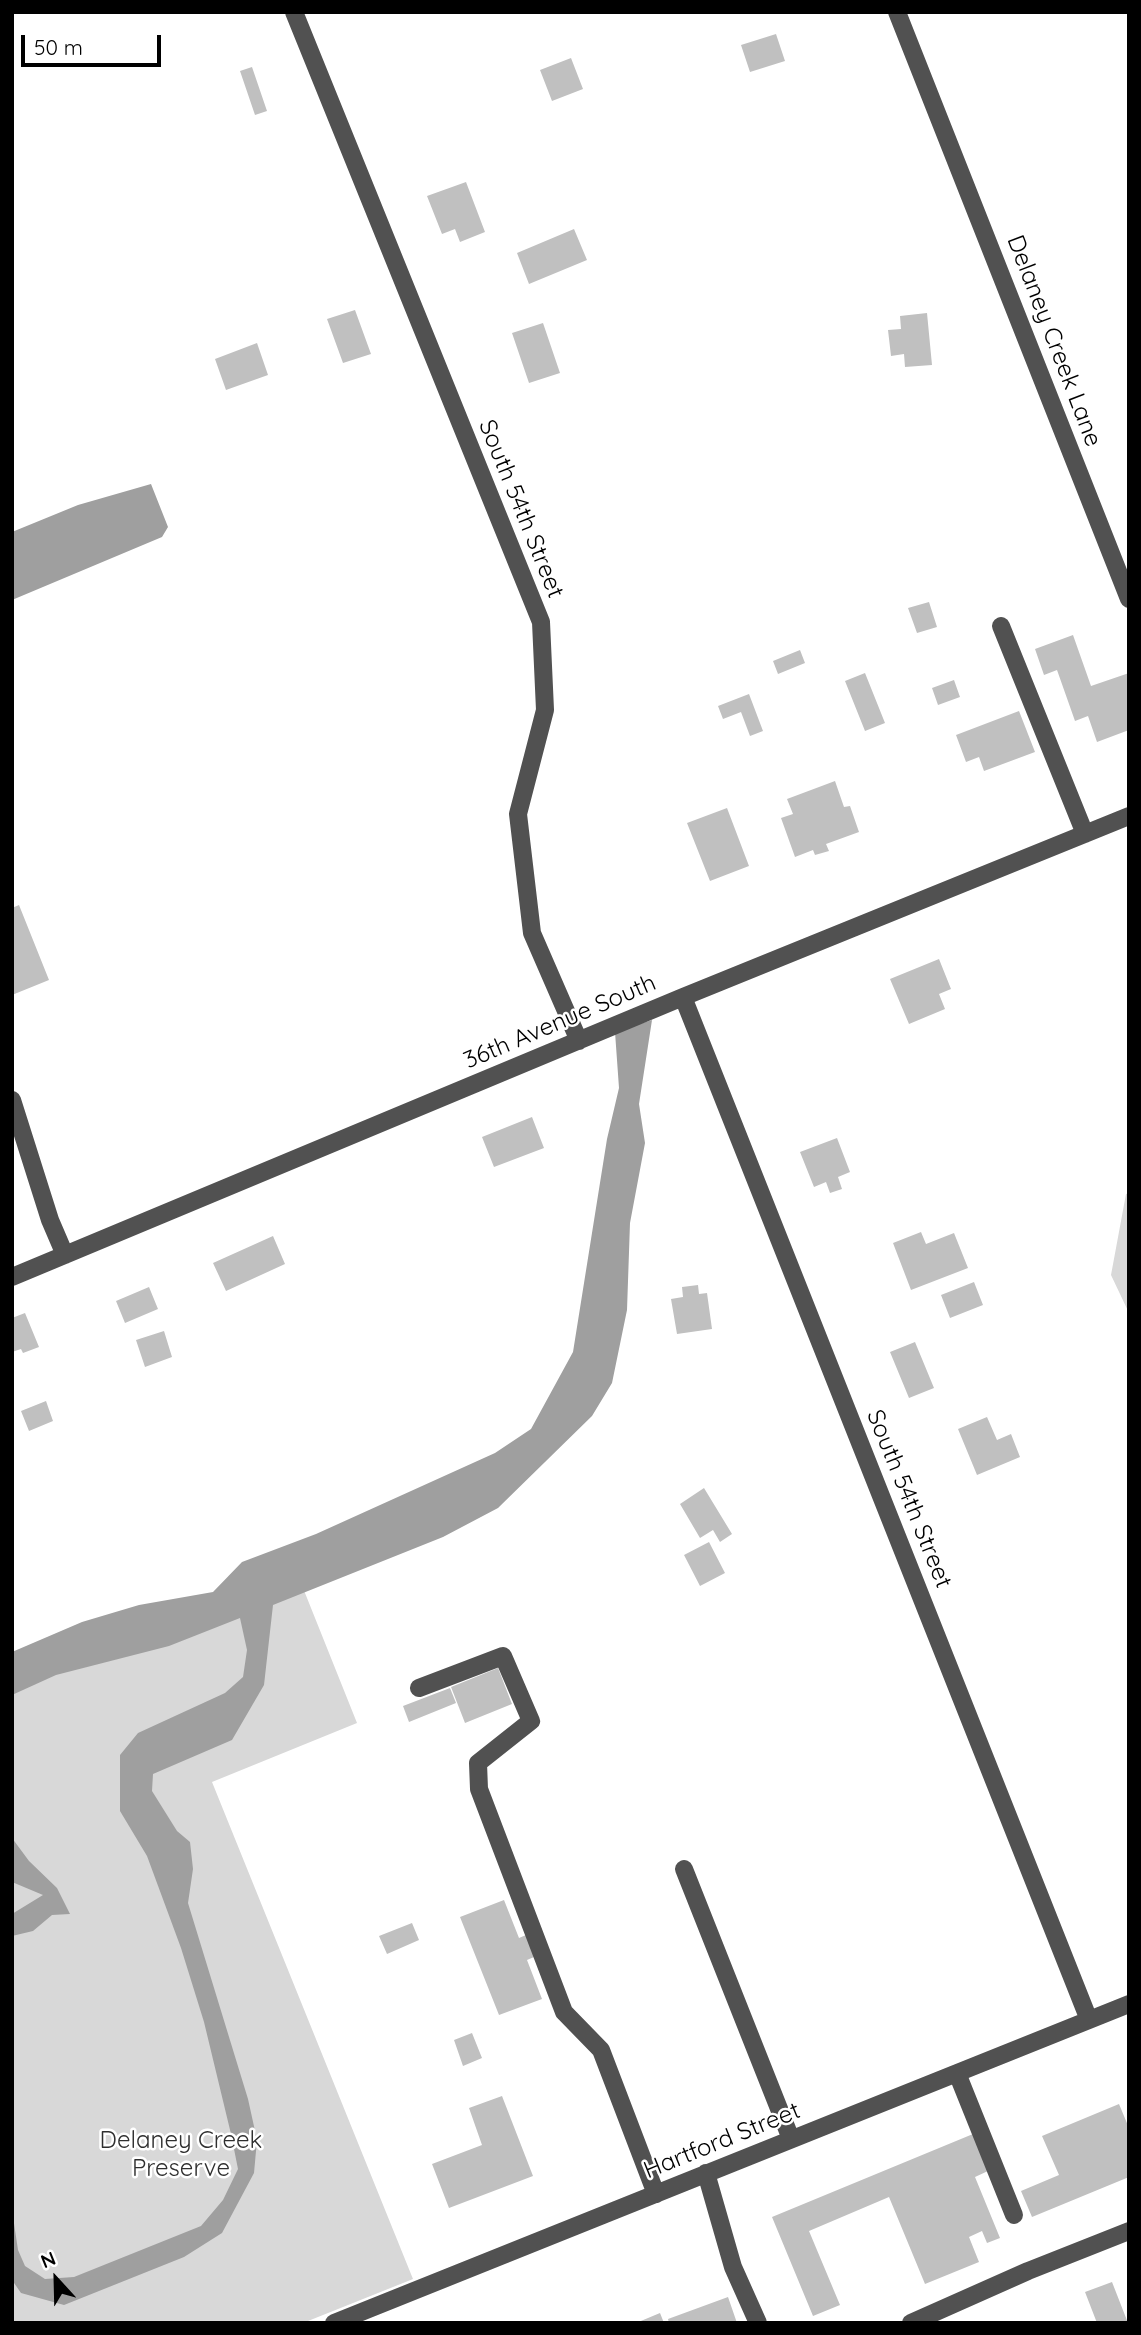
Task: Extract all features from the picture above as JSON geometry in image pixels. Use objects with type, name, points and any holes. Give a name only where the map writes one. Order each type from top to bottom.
[{"type":"street","name":"South 54th Street","points":[[294,12],[541,622],[545,710],[518,814],[532,933],[579,1041]]},
{"type":"street","name":"Delaney Creek Lane","points":[[897,12],[1129,599]]},
{"type":"street","points":[[1001,626],[1085,834]]},
{"type":"street","name":"36th Avenue South","points":[[12,1277],[683,997],[1129,816]]},
{"type":"street","name":"South 54th Street","points":[[683,997],[1089,2020]]},
{"type":"street","points":[[12,1100],[50,1220],[65,1255]]},
{"type":"street","points":[[419,1688],[503,1656],[531,1721],[478,1763],[479,1789],[564,2012],[601,2050],[656,2194]]},
{"type":"street","points":[[684,1868],[791,2139]]},
{"type":"street","name":"Hartford Street","points":[[334,2323],[1129,2004]]},
{"type":"street","points":[[957,2073],[1014,2215]]},
{"type":"street","points":[[706,2173],[733,2267],[758,2323]]},
{"type":"street","points":[[911,2323],[1028,2271],[1129,2231]]},
{"type":"green space","points":[[1129,1193],[1129,1313],[1111,1275],[1126,1194]]},
{"type":"green space","name":"Delaney Creek Preserve","points":[[293,1563],[357,1723],[212,1782],[413,2279],[303,2323],[12,2323],[12,1675]]},
{"type":"shaded area","points":[[151,484],[168,527],[162,537],[12,600],[12,532],[78,505]]},
{"type":"shaded area","points":[[652,1020],[639,1104],[645,1143],[630,1223],[627,1310],[612,1383],[592,1416],[498,1508],[443,1537],[273,1605],[264,1685],[232,1740],[153,1774],[152,1791],[177,1831],[190,1842],[193,1869],[188,1903],[248,2099],[257,2140],[254,2173],[222,2233],[184,2257],[64,2305],[21,2293],[12,2280],[12,2210],[18,2250],[25,2266],[45,2279],[74,2277],[201,2226],[223,2200],[238,2169],[204,2022],[181,1948],[147,1856],[120,1811],[120,1755],[138,1733],[225,1693],[243,1677],[247,1650],[240,1618],[169,1646],[56,1675],[12,1695],[12,1652],[82,1622],[139,1605],[213,1592],[242,1562],[316,1534],[495,1453],[531,1429],[573,1352],[607,1139],[619,1088],[615,1032]]},
{"type":"shaded area","points":[[12,1838],[29,1861],[57,1888],[70,1914],[52,1915],[33,1931],[12,1936],[12,1914],[43,1895],[12,1882]]},
{"type":"building","points":[[776,34],[785,61],[750,72],[741,45]]},
{"type":"building","points":[[571,58],[583,89],[552,101],[540,70]]},
{"type":"building","points":[[252,67],[267,111],[255,115],[240,71]]},
{"type":"building","points":[[466,182],[485,232],[460,242],[455,229],[442,234],[427,196]]},
{"type":"building","points":[[574,229],[587,260],[529,284],[517,253]]},
{"type":"building","points":[[355,310],[371,354],[343,363],[327,319]]},
{"type":"building","points":[[927,313],[932,365],[905,367],[904,354],[891,356],[888,330],[901,329],[900,316]]},
{"type":"building","points":[[543,323],[560,373],[529,383],[512,333]]},
{"type":"building","points":[[257,343],[268,375],[226,390],[215,359]]},
{"type":"building","points":[[929,602],[937,627],[917,633],[908,608]]},
{"type":"building","points":[[1073,635],[1091,686],[1129,673],[1129,730],[1097,742],[1088,716],[1075,721],[1057,670],[1044,675],[1035,649]]},
{"type":"building","points":[[800,650],[805,663],[778,674],[773,661]]},
{"type":"building","points":[[865,673],[885,723],[865,731],[845,681]]},
{"type":"building","points":[[954,680],[960,697],[938,705],[932,688]]},
{"type":"building","points":[[749,694],[763,731],[750,736],[741,712],[723,719],[718,706]]},
{"type":"building","points":[[1019,711],[1035,752],[984,771],[979,757],[966,762],[956,735]]},
{"type":"building","points":[[835,781],[844,807],[850,806],[859,832],[826,844],[829,851],[815,855],[813,850],[795,857],[781,818],[793,814],[787,799]]},
{"type":"building","points":[[727,808],[749,866],[710,881],[687,823]]},
{"type":"building","points":[[19,905],[49,980],[12,995],[12,908]]},
{"type":"building","points":[[939,959],[951,989],[939,994],[945,1009],[909,1024],[890,979]]},
{"type":"building","points":[[532,1117],[544,1148],[494,1167],[482,1137]]},
{"type":"building","points":[[837,1138],[850,1172],[838,1177],[842,1189],[830,1193],[826,1182],[814,1187],[800,1152]]},
{"type":"building","points":[[921,1232],[926,1244],[954,1233],[968,1268],[911,1290],[893,1243]]},
{"type":"building","points":[[273,1236],[285,1264],[226,1291],[213,1263]]},
{"type":"building","points":[[974,1282],[983,1305],[950,1318],[941,1295]]},
{"type":"building","points":[[698,1285],[699,1294],[707,1293],[712,1329],[677,1334],[671,1299],[683,1297],[682,1287]]},
{"type":"building","points":[[149,1287],[158,1309],[125,1323],[116,1301]]},
{"type":"building","points":[[25,1313],[39,1347],[23,1353],[21,1349],[12,1352],[12,1318]]},
{"type":"building","points":[[164,1331],[172,1357],[145,1367],[136,1340]]},
{"type":"building","points":[[915,1342],[934,1388],[909,1398],[890,1352]]},
{"type":"building","points":[[46,1401],[53,1421],[29,1431],[21,1411]]},
{"type":"building","points":[[987,1417],[997,1440],[1011,1434],[1020,1457],[977,1475],[958,1429]]},
{"type":"building","points":[[704,1488],[732,1534],[720,1542],[713,1530],[700,1538],[680,1504]]},
{"type":"building","points":[[709,1542],[725,1573],[700,1586],[684,1555]]},
{"type":"building","points":[[498,1668],[512,1704],[465,1723],[451,1687]]},
{"type":"building","points":[[450,1688],[456,1703],[409,1722],[403,1706]]},
{"type":"building","points":[[504,1900],[519,1938],[526,1935],[534,1957],[527,1960],[542,1999],[499,2015],[460,1917]]},
{"type":"building","points":[[412,1923],[419,1940],[387,1954],[379,1936]]},
{"type":"building","points":[[472,2033],[482,2058],[463,2066],[454,2040]]},
{"type":"building","points":[[502,2096],[533,2176],[449,2208],[432,2164],[482,2145],[469,2108]]},
{"type":"building","points":[[1119,2104],[1129,2128],[1129,2177],[1032,2217],[1021,2191],[1059,2175],[1042,2136]]},
{"type":"building","points":[[973,2134],[988,2171],[975,2177],[1000,2238],[987,2243],[982,2231],[969,2237],[979,2262],[925,2284],[889,2197],[809,2231],[840,2305],[813,2316],[772,2217]]},
{"type":"building","points":[[1112,2282],[1128,2323],[1097,2323],[1085,2292]]},
{"type":"building","points":[[728,2297],[737,2323],[669,2323],[668,2319]]},
{"type":"building","points":[[660,2313],[664,2323],[636,2323]]}]
